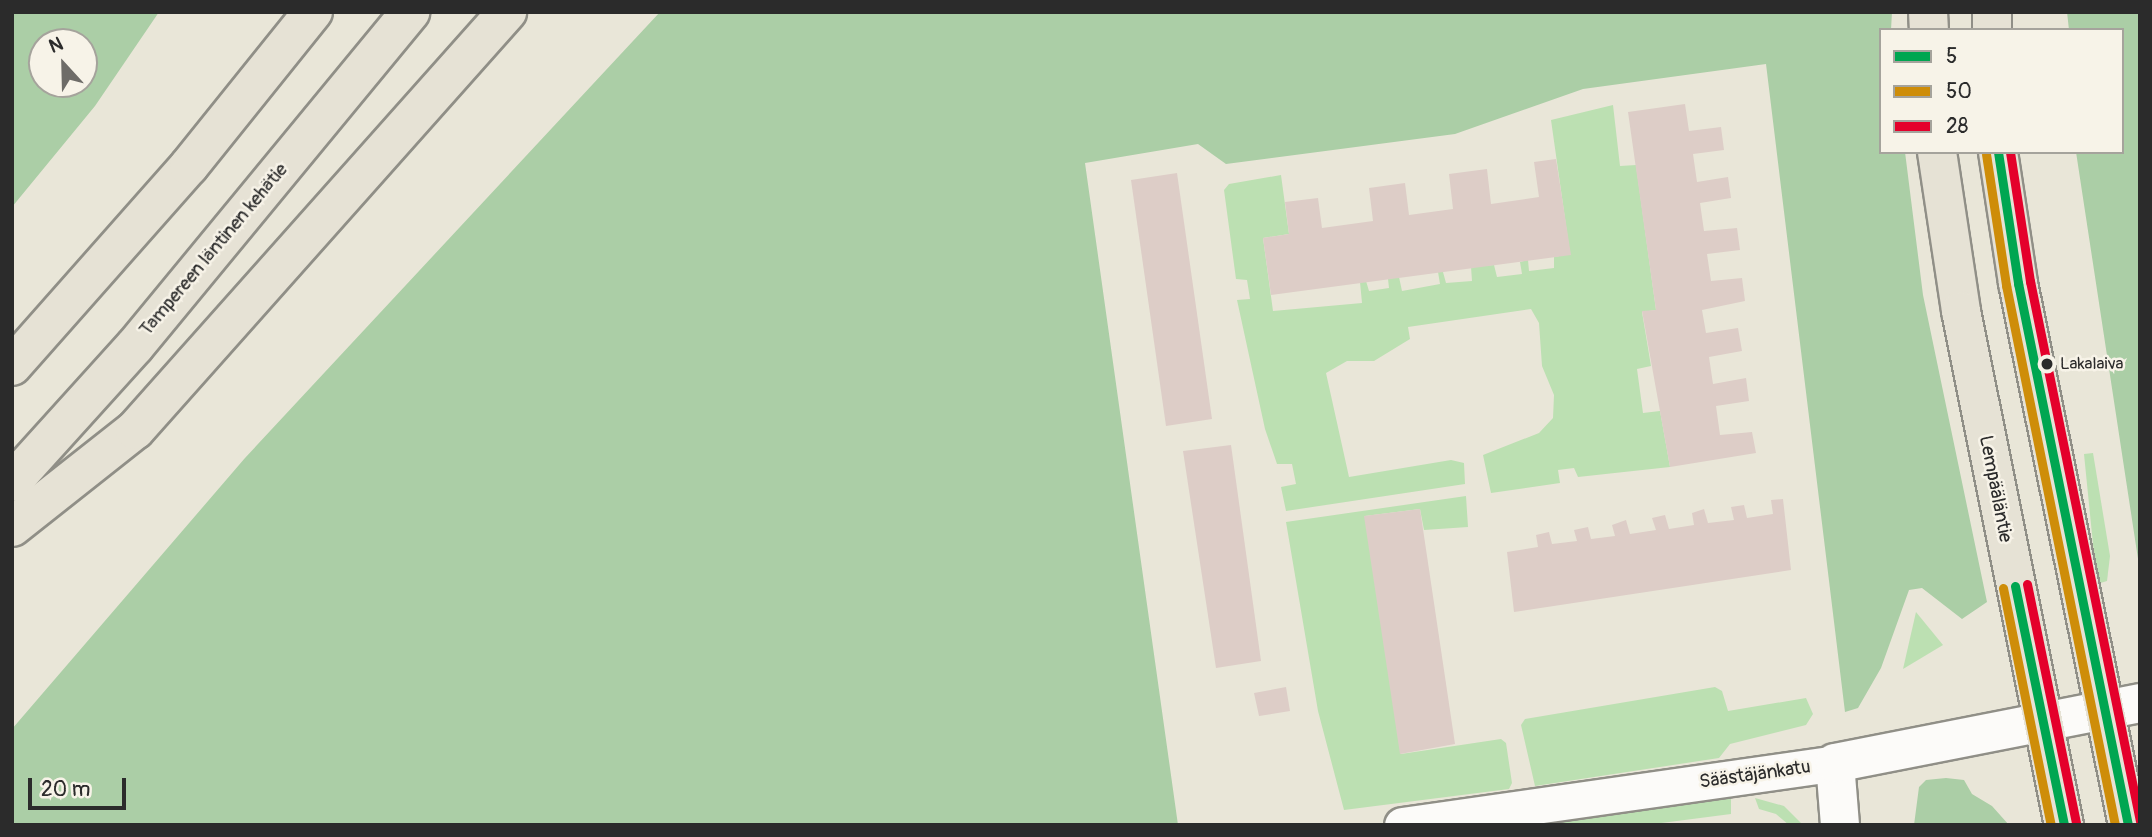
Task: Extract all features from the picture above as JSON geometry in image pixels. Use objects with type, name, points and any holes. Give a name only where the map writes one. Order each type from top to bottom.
[{"type":"main road","points":[[189,166],[286,12]]},
{"type":"main road","points":[[12,366],[189,166],[313,12]]},
{"type":"main road","name":"Tampereen läntinen kehätie","points":[[12,482],[135,346],[410,12]]},
{"type":"main road","points":[[12,527],[135,430],[507,12]]},
{"type":"main road","name":"Lempääläntie","points":[[1937,154],[1961,311],[2064,825]]},
{"type":"main road","points":[[1998,154],[2018,283],[2122,707],[2128,825]]},
{"type":"street","name":"Säästäjänkatu","points":[[1402,825],[1835,763],[2122,707]]},
{"type":"street","points":[[1835,763],[1840,825]]},
{"type":"green space","points":[[12,12],[159,12],[95,106],[12,207]]},
{"type":"green space","points":[[660,12],[1892,12],[1891,28],[1879,28],[1879,154],[1905,154],[1923,295],[1987,602],[1962,619],[1922,588],[1909,590],[1881,668],[1858,708],[1845,712],[1766,64],[1583,89],[1455,134],[1226,164],[1198,144],[1085,163],[1178,825],[12,825],[12,729],[245,458]]},
{"type":"green space","points":[[2067,12],[2140,12],[2140,572],[2076,154],[2124,154],[2124,28],[2069,28]]},
{"type":"green space","points":[[1613,105],[1620,166],[1636,165],[1656,310],[1642,312],[1651,366],[1637,369],[1643,413],[1660,411],[1670,467],[1578,477],[1574,468],[1558,470],[1560,483],[1491,493],[1483,455],[1539,433],[1553,418],[1554,395],[1542,366],[1539,323],[1531,309],[1408,327],[1410,339],[1374,361],[1347,361],[1326,373],[1349,477],[1451,460],[1464,463],[1465,484],[1286,511],[1281,487],[1296,484],[1292,464],[1277,464],[1265,429],[1237,300],[1250,299],[1247,280],[1236,279],[1224,190],[1229,184],[1281,175],[1289,234],[1263,238],[1273,311],[1362,303],[1360,282],[1366,281],[1369,291],[1389,288],[1388,279],[1399,277],[1402,291],[1440,284],[1438,272],[1443,272],[1446,283],[1472,281],[1471,267],[1494,265],[1497,277],[1522,274],[1520,262],[1528,260],[1529,271],[1554,268],[1554,257],[1570,254],[1551,120]]},
{"type":"green space","points":[[2093,453],[2110,556],[2107,581],[2097,584],[2084,454]]},
{"type":"green space","points":[[1466,496],[1468,527],[1424,530],[1420,509],[1365,516],[1401,754],[1501,739],[1506,743],[1512,783],[1509,789],[1344,810],[1318,711],[1286,522]]},
{"type":"green space","points":[[1916,612],[1943,645],[1903,669]]},
{"type":"green space","points":[[1715,687],[1722,691],[1728,711],[1806,698],[1813,714],[1806,725],[1730,744],[1719,758],[1535,786],[1521,725],[1525,719]]},
{"type":"green space","points":[[1926,780],[1964,780],[1972,794],[1992,806],[2009,825],[1914,825],[1919,787]]},
{"type":"green space","points":[[1731,798],[1731,814],[1646,825],[1541,825]]},
{"type":"green space","points":[[1755,798],[1784,806],[1803,825],[1789,825],[1776,814],[1759,809]]},
{"type":"building","points":[[1685,104],[1689,131],[1721,127],[1724,150],[1693,154],[1697,182],[1728,177],[1731,198],[1700,203],[1704,231],[1737,228],[1740,250],[1707,254],[1711,281],[1742,278],[1745,301],[1702,310],[1706,333],[1738,328],[1742,351],[1709,357],[1713,384],[1746,378],[1749,401],[1716,406],[1720,435],[1752,432],[1756,453],[1670,467],[1642,311],[1656,310],[1628,112]]},
{"type":"building","points":[[1556,159],[1571,255],[1271,295],[1263,238],[1289,234],[1285,202],[1318,198],[1322,228],[1373,221],[1369,188],[1405,183],[1409,215],[1453,209],[1449,174],[1487,169],[1491,204],[1539,197],[1534,162]]},
{"type":"building","points":[[1177,173],[1212,419],[1166,426],[1131,180]]},
{"type":"building","points":[[1231,445],[1261,661],[1216,668],[1183,451]]},
{"type":"building","points":[[1783,499],[1791,570],[1514,612],[1507,552],[1538,547],[1536,535],[1549,532],[1552,544],[1577,541],[1574,530],[1588,527],[1591,539],[1615,536],[1612,525],[1626,520],[1630,534],[1656,530],[1652,518],[1665,515],[1669,529],[1694,525],[1692,513],[1704,509],[1708,523],[1734,520],[1731,507],[1744,505],[1747,518],[1773,514],[1771,500]]},
{"type":"building","points":[[1420,509],[1455,744],[1400,754],[1364,516]]},
{"type":"building","points":[[1286,687],[1290,711],[1259,716],[1254,693]]},
{"type":"transit line","name":"50","points":[[1986,154],[2006,285],[2115,825]]},
{"type":"transit line","name":"5","points":[[1998,154],[2018,283],[2128,825]]},
{"type":"transit line","name":"28","points":[[2010,154],[2030,281],[2140,821]]},
{"type":"transit line","name":"28","points":[[2027,584],[2076,823]]},
{"type":"transit line","name":"5","points":[[2015,586],[2064,825]]},
{"type":"transit line","name":"50","points":[[2003,588],[2051,825]]},
{"type":"place","name":"Lakalaiva","points":[[2047,364]]}]
